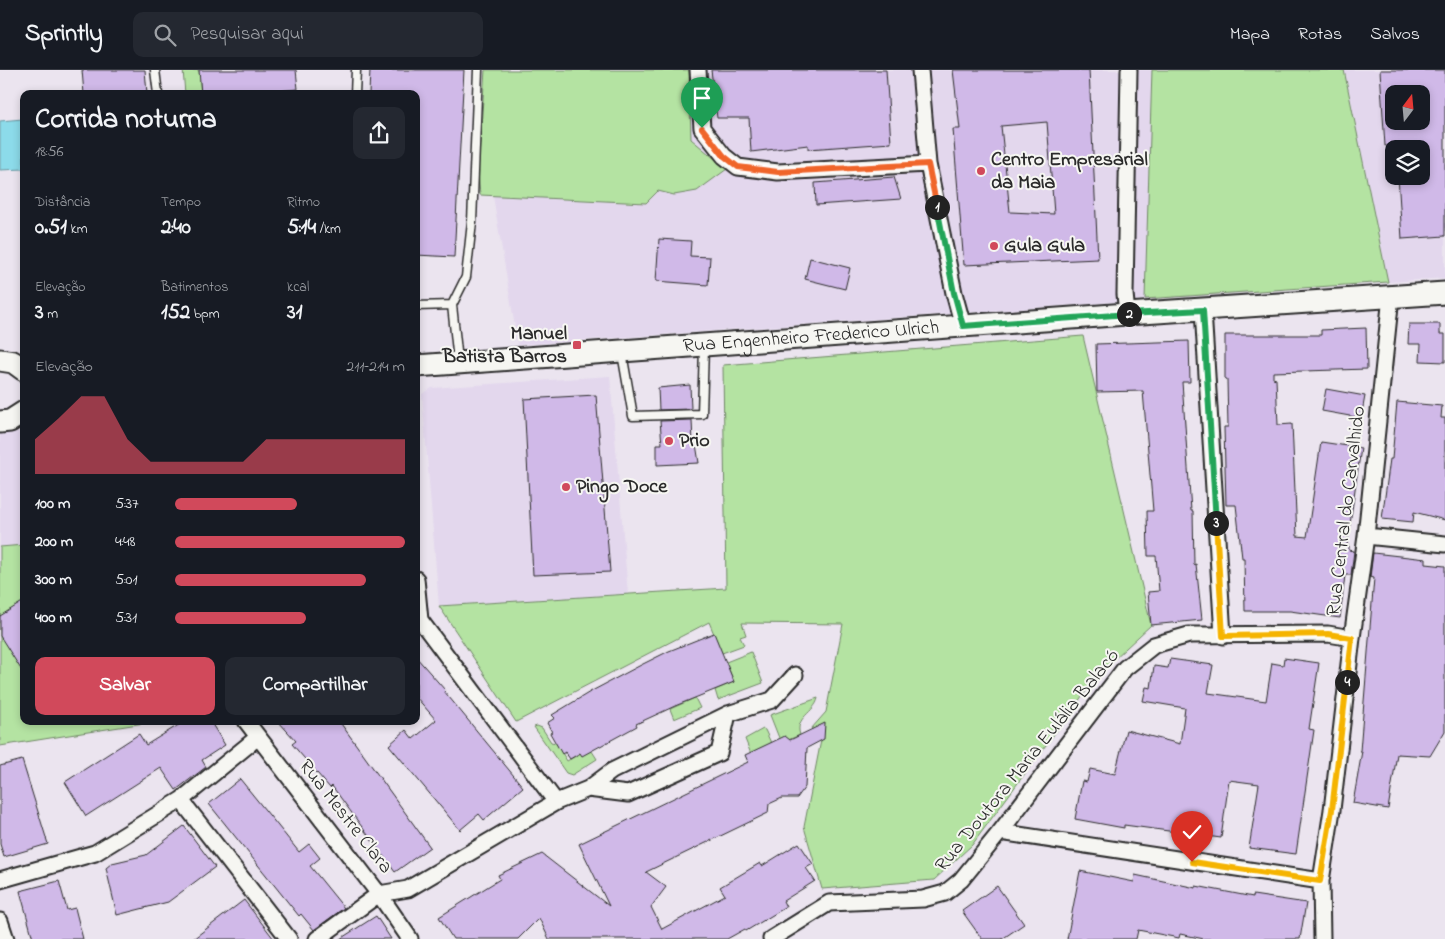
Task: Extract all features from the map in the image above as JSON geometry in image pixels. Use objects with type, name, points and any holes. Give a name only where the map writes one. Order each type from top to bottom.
[{"type":"main road","name":"Rua Engenheiro Frederico Ulrich","points":[[420,366],[1127,314],[1445,293]]},
{"type":"main road","points":[[0,360],[13,362],[20,367]]},
{"type":"main road","points":[[0,422],[10,420],[20,414]]},
{"type":"street","points":[[698,70],[702,128],[724,156],[738,167],[778,172],[928,164]]},
{"type":"street","points":[[920,70],[928,164],[954,293],[963,326]]},
{"type":"street","points":[[1127,314],[1125,294],[1129,70]]},
{"type":"street","name":"Rua Central do Carvalhido","points":[[1322,939],[1320,881],[1332,810],[1366,536],[1391,296]]},
{"type":"street","points":[[1203,310],[1223,636]]},
{"type":"street","points":[[1366,536],[1445,544]]},
{"type":"street","points":[[420,620],[556,802]]},
{"type":"street","name":"Rua Doutora Maria Eulália Balacó","points":[[771,939],[829,903],[924,899],[945,893],[961,880],[1000,832],[1125,668],[1154,644],[1189,635],[1328,634],[1352,638]]},
{"type":"street","points":[[317,939],[379,894],[408,889],[556,802],[588,789],[612,770],[728,714],[772,700],[795,675]]},
{"type":"street","points":[[588,789],[628,794],[719,753],[728,714]]},
{"type":"street","name":"Rua Mestre Clara","points":[[249,725],[379,894],[410,939]]},
{"type":"street","points":[[0,880],[95,853],[181,800],[258,737]]},
{"type":"street","points":[[181,800],[289,939]]},
{"type":"street","points":[[1000,832],[1320,881]]},
{"type":"street","points":[[0,921],[6,939]]},
{"type":"lane","points":[[155,70],[158,90]]},
{"type":"lane","points":[[354,90],[356,70]]},
{"type":"lane","points":[[458,363],[452,305],[466,277],[472,222],[478,70]]},
{"type":"lane","points":[[420,306],[452,305]]},
{"type":"lane","points":[[622,351],[633,416],[702,414],[704,345]]},
{"type":"shaded area","points":[[496,70],[1445,70],[1445,278],[518,345],[492,190]]},
{"type":"shaded area","points":[[610,376],[628,594],[439,606],[422,394],[432,388]]},
{"type":"shaded area","points":[[0,429],[20,433],[20,548],[0,550]]},
{"type":"green space","points":[[183,70],[199,70],[201,90],[185,90]]},
{"type":"green space","points":[[485,70],[689,70],[691,139],[727,169],[697,191],[674,195],[658,191],[646,203],[480,195],[478,172]]},
{"type":"green space","points":[[1152,70],[1344,70],[1388,282],[1145,299]]},
{"type":"green space","points":[[1083,336],[1151,625],[1100,672],[972,845],[934,880],[822,889],[804,827],[824,725],[811,729],[826,712],[843,624],[742,623],[746,635],[740,637],[744,645],[722,653],[709,622],[516,722],[439,606],[726,588],[723,365]]},
{"type":"green space","points":[[20,545],[20,725],[132,725],[0,746],[0,547]]},
{"type":"green space","points":[[751,652],[763,683],[718,700],[715,690],[734,682],[726,662]]},
{"type":"green space","points":[[695,698],[700,708],[674,719],[670,709]]},
{"type":"green space","points":[[818,698],[813,708],[802,719],[799,729],[800,735],[781,743],[770,715]]},
{"type":"green space","points":[[534,727],[542,728],[551,742],[556,743],[567,761],[590,748],[597,759],[572,775],[566,773]]},
{"type":"green space","points":[[763,729],[772,745],[751,754],[745,739]]},
{"type":"water","points":[[20,119],[20,169],[0,170],[0,121]]},
{"type":"building","points":[[82,70],[145,70],[147,90],[84,90]]},
{"type":"building","points":[[199,70],[296,70],[298,89],[201,90]]},
{"type":"building","points":[[370,70],[464,70],[454,257],[420,255],[420,90],[369,90]]},
{"type":"building","points":[[711,70],[886,70],[891,143],[808,149],[808,145],[751,152],[749,118],[717,118]]},
{"type":"building","name":"Centro Empresarial da Maia","points":[[953,70],[1089,70],[1098,259],[964,265],[953,129],[960,129]],"holes":[[[1047,122],[1054,214],[1010,212],[1001,126]]]},
{"type":"building","points":[[1380,70],[1445,70],[1445,236],[1402,239],[1399,185],[1430,185],[1430,140],[1385,140],[1385,146]]},
{"type":"building","points":[[894,177],[901,199],[816,205],[815,183]]},
{"type":"building","points":[[659,239],[691,241],[690,256],[710,257],[708,285],[656,281]]},
{"type":"building","points":[[810,258],[850,268],[845,289],[805,279]]},
{"type":"building","points":[[1409,324],[1440,324],[1440,334],[1445,334],[1445,362],[1420,361],[1421,344],[1408,344]]},
{"type":"building","points":[[1366,328],[1367,369],[1273,372],[1273,378],[1276,379],[1278,425],[1292,424],[1297,536],[1307,537],[1321,442],[1361,448],[1347,545],[1349,550],[1354,551],[1351,575],[1345,575],[1340,618],[1290,611],[1245,611],[1244,558],[1242,558],[1236,505],[1226,505],[1224,427],[1228,427],[1225,335],[1321,335],[1321,330]]},
{"type":"building","points":[[1189,341],[1190,382],[1182,382],[1191,511],[1193,511],[1194,565],[1196,564],[1202,620],[1151,625],[1148,592],[1159,591],[1156,556],[1148,556],[1147,511],[1153,511],[1143,391],[1097,392],[1096,344]]},
{"type":"building","points":[[690,385],[691,409],[659,410],[658,388]]},
{"type":"building","points":[[1326,389],[1365,396],[1361,418],[1322,411]]},
{"type":"building","points":[[596,395],[610,572],[533,575],[524,399]]},
{"type":"building","points":[[1397,402],[1442,406],[1441,418],[1445,418],[1445,520],[1414,512],[1413,522],[1382,519],[1390,459],[1392,459]]},
{"type":"building","points":[[692,420],[693,444],[696,444],[699,463],[657,465],[657,444],[662,444],[660,421]]},
{"type":"building","points":[[1373,553],[1426,559],[1426,564],[1445,566],[1445,731],[1430,756],[1397,754],[1388,809],[1353,803],[1362,751],[1360,751],[1374,578],[1370,577]]},
{"type":"building","points":[[20,604],[20,668],[0,636],[0,616]]},
{"type":"building","points":[[714,633],[734,682],[636,724],[637,726],[582,756],[580,753],[570,759],[565,752],[562,754],[550,733],[552,732],[547,723],[555,718],[552,715],[641,665],[669,651]]},
{"type":"building","points":[[1284,658],[1319,663],[1309,729],[1314,730],[1296,854],[1249,848],[1259,784],[1229,780],[1221,838],[1124,825],[1124,828],[1075,819],[1082,781],[1087,782],[1090,769],[1115,774],[1126,730],[1180,744],[1185,708],[1143,701],[1146,687],[1151,688],[1154,666],[1168,668],[1170,659],[1213,665],[1208,693],[1266,701],[1272,663],[1283,665]]},
{"type":"building","points":[[420,662],[523,787],[484,820],[479,814],[460,830],[389,745],[406,730],[413,739],[436,720],[420,702]]},
{"type":"building","points":[[825,723],[824,739],[807,748],[805,787],[797,798],[782,798],[769,804],[768,813],[646,872],[666,887],[651,907],[662,929],[725,895],[720,887],[760,863],[762,866],[799,843],[813,864],[806,868],[815,881],[783,901],[786,907],[746,931],[745,929],[727,939],[549,939],[539,918],[518,939],[453,939],[439,917],[500,879],[498,875],[542,854],[609,906],[579,844],[748,762],[745,755],[785,736],[790,740]]},
{"type":"building","points":[[178,725],[212,725],[225,745],[202,760],[206,767],[176,790],[161,768],[86,816],[65,782],[139,734],[146,745]]},
{"type":"building","points":[[282,725],[342,725],[430,847],[395,872],[332,786],[330,788],[292,744],[296,741]]},
{"type":"building","points":[[22,760],[48,844],[4,857],[0,844],[0,766]]},
{"type":"building","points":[[240,779],[299,852],[309,844],[320,858],[310,866],[344,908],[314,930],[301,914],[299,916],[209,804]]},
{"type":"building","points":[[184,826],[215,867],[168,902],[117,915],[106,868],[112,863],[146,855]]},
{"type":"building","points":[[1080,871],[1134,882],[1135,875],[1196,888],[1196,886],[1253,897],[1253,895],[1306,903],[1300,939],[1204,939],[1180,934],[1179,938],[1138,930],[1136,939],[1067,939]]},
{"type":"building","points":[[59,881],[67,910],[75,908],[83,939],[33,939],[20,891]]},
{"type":"building","points":[[997,886],[1024,924],[1002,939],[982,939],[962,911]]},
{"type":"building","points":[[244,900],[274,939],[193,939]]},
{"type":"building","points":[[376,916],[391,939],[340,939]]},
{"type":"place","name":"Centro Empresarial da Maia","points":[[981,171]]},
{"type":"place","name":"Gula Gula","points":[[994,246]]},
{"type":"place","name":"Manuel Batista Barros","points":[[577,345]]},
{"type":"place","name":"Prio","points":[[669,441]]},
{"type":"place","name":"Pingo Doce","points":[[566,487]]},
{"type":"route","points":[[702,128],[724,156],[738,167],[778,172],[928,164],[954,293],[963,326],[1203,310],[1223,636],[1328,634],[1352,638],[1332,810],[1320,881],[1192,862]]}]
